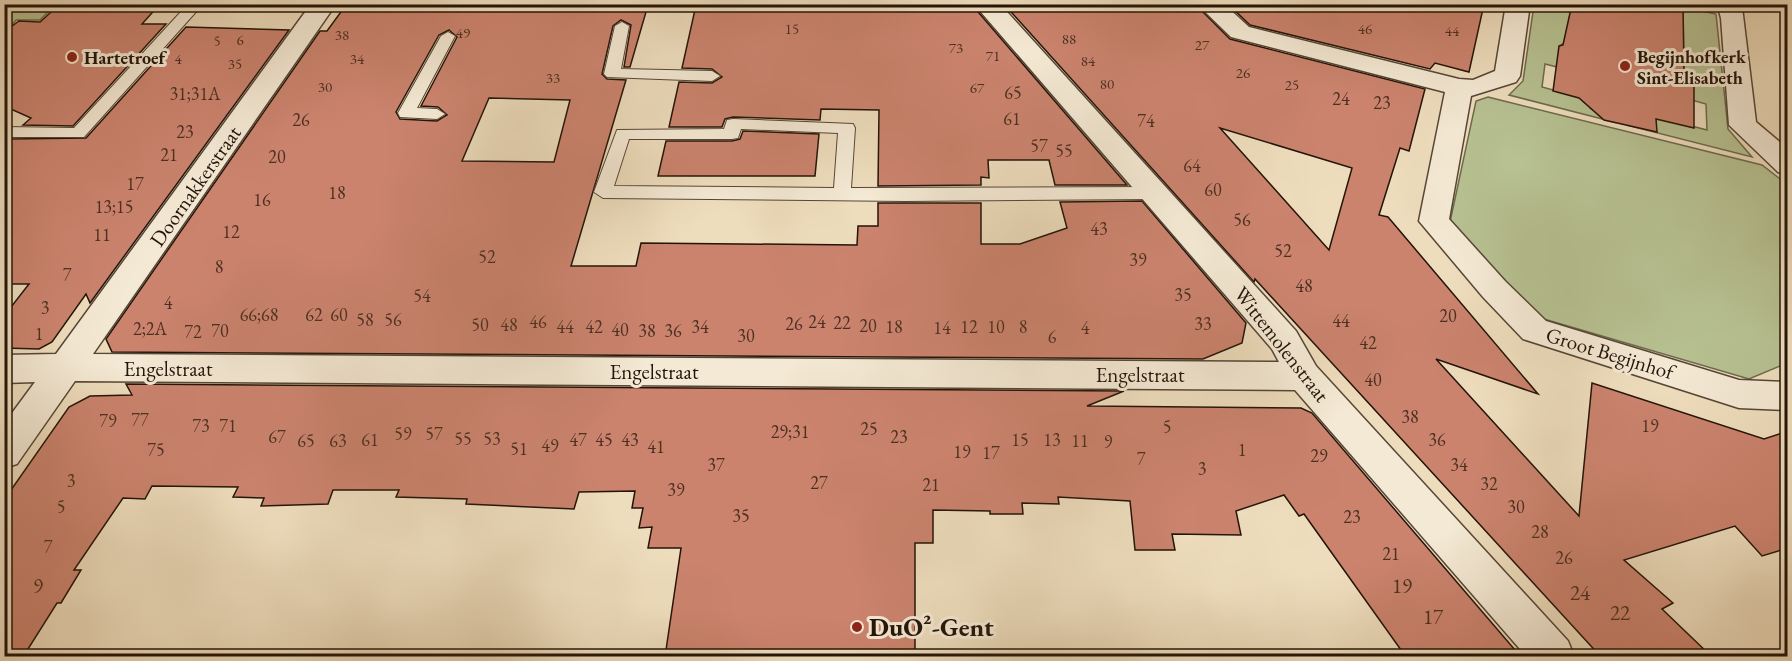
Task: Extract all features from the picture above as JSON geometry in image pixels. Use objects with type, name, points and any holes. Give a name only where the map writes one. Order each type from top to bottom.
[{"type":"street","name":"Doornakkerstraat","points":[[4,453],[324,4]]},
{"type":"street","name":"Wittemolenstraat","points":[[986,4],[1284,340],[1304,376],[1553,657]]},
{"type":"street","points":[[1209,4],[1240,32],[1459,87],[1475,88],[1507,76],[1518,4]]},
{"type":"street","points":[[1733,5],[1743,125],[1788,165]]},
{"type":"street","name":"Groot Begijnhof","points":[[1459,87],[1434,221],[1494,289],[1535,330],[1739,393],[1788,396]]},
{"type":"street","name":"Engelstraat","points":[[4,369],[66,367],[1304,376]]},
{"type":"lane","points":[[4,132],[78,133],[196,4]]},
{"type":"lane","points":[[622,26],[612,74],[712,76]]},
{"type":"lane","points":[[437,114],[406,113],[448,36]]},
{"type":"lane","points":[[842,194],[847,128],[734,124],[732,134],[623,134],[603,192],[842,194],[1156,194]]},
{"type":"green space","points":[[5,5],[55,5],[40,20],[16,20],[5,33]]},
{"type":"green space","points":[[1534,5],[1572,5],[1564,43],[1559,46],[1565,69],[1545,64],[1542,87],[1590,100],[1590,108],[1614,122],[1509,95],[1523,81]]},
{"type":"green space","points":[[1683,7],[1716,14],[1728,129],[1752,157],[1630,126],[1657,117],[1707,130],[1706,104],[1688,99],[1694,79],[1684,73]]},
{"type":"green space","points":[[1488,97],[1762,165],[1784,182],[1788,221],[1787,363],[1749,379],[1537,317],[1450,222],[1476,101]]},
{"type":"building","name":"Hartetroef","points":[[60,4],[160,4],[142,24],[166,24],[73,126],[23,125],[31,118],[4,106],[4,32],[19,21],[40,22]]},
{"type":"building","points":[[1004,4],[1195,4],[1230,39],[1425,89],[1409,151],[1400,148],[1379,215],[1388,217],[1538,394],[1436,359],[1579,516],[1592,383],[1764,439],[1788,431],[1788,548],[1762,556],[1735,526],[1624,560],[1673,603],[1662,609],[1712,657],[1601,657],[1255,279],[1254,282]],"holes":[[[1220,128],[1352,168],[1329,250]]]},
{"type":"building","points":[[1228,4],[1484,4],[1469,72],[1435,63],[1430,69],[1250,25]]},
{"type":"building","name":"Begijnhofkerk Sint-Elisabeth","points":[[1572,4],[1683,4],[1684,73],[1694,79],[1694,128],[1656,119],[1657,132],[1604,120],[1579,98],[1553,91],[1559,46],[1563,45]]},
{"type":"building","points":[[346,5],[456,5],[464,11],[474,5],[619,5],[629,11],[637,5],[648,5],[630,67],[624,67],[631,25],[621,20],[613,26],[602,74],[607,79],[626,80],[571,266],[636,266],[641,243],[857,245],[858,226],[878,226],[878,203],[981,203],[981,244],[1020,244],[1067,228],[1060,202],[1142,201],[1246,323],[1242,343],[1203,359],[112,352],[106,339],[320,31],[327,31]],"holes":[[[449,30],[457,37],[421,106],[438,107],[447,115],[437,121],[400,119],[396,112],[439,35]],[[489,98],[570,100],[554,162],[462,161]]]},
{"type":"building","points":[[696,5],[973,6],[1127,185],[1055,185],[1049,160],[988,160],[989,178],[981,177],[981,185],[878,186],[879,110],[821,109],[820,120],[733,117],[725,119],[722,127],[669,127],[679,82],[712,83],[722,77],[712,69],[682,68]]},
{"type":"building","points":[[186,27],[289,30],[90,303],[86,294],[52,342],[39,349],[4,348],[4,316],[29,284],[4,284],[4,144],[9,139],[86,138]]},
{"type":"building","points":[[743,131],[819,134],[815,176],[658,176],[666,141],[732,141],[740,139]]},
{"type":"building","points":[[126,384],[1124,391],[1087,406],[1301,408],[1312,413],[1521,657],[1406,657],[1304,514],[1299,516],[1284,495],[1236,511],[1241,535],[1172,534],[1175,550],[1135,550],[1130,501],[1058,497],[1059,504],[1022,503],[1023,514],[933,510],[933,543],[915,543],[915,657],[665,657],[681,548],[648,548],[652,527],[639,528],[643,508],[632,508],[635,491],[579,492],[574,509],[466,504],[467,499],[396,497],[399,490],[333,490],[328,504],[261,506],[264,498],[233,497],[238,487],[152,486],[145,499],[123,498],[74,570],[81,570],[61,603],[57,603],[23,657],[4,657],[4,500],[69,407],[90,396],[132,395]]},
{"type":"place","name":"Hartetroef","points":[[72,57]]},
{"type":"place","name":"Begijnhofkerk Sint-Elisabeth","points":[[1625,66]]},
{"type":"place","name":"DuO²-Gent","points":[[857,627]]}]
